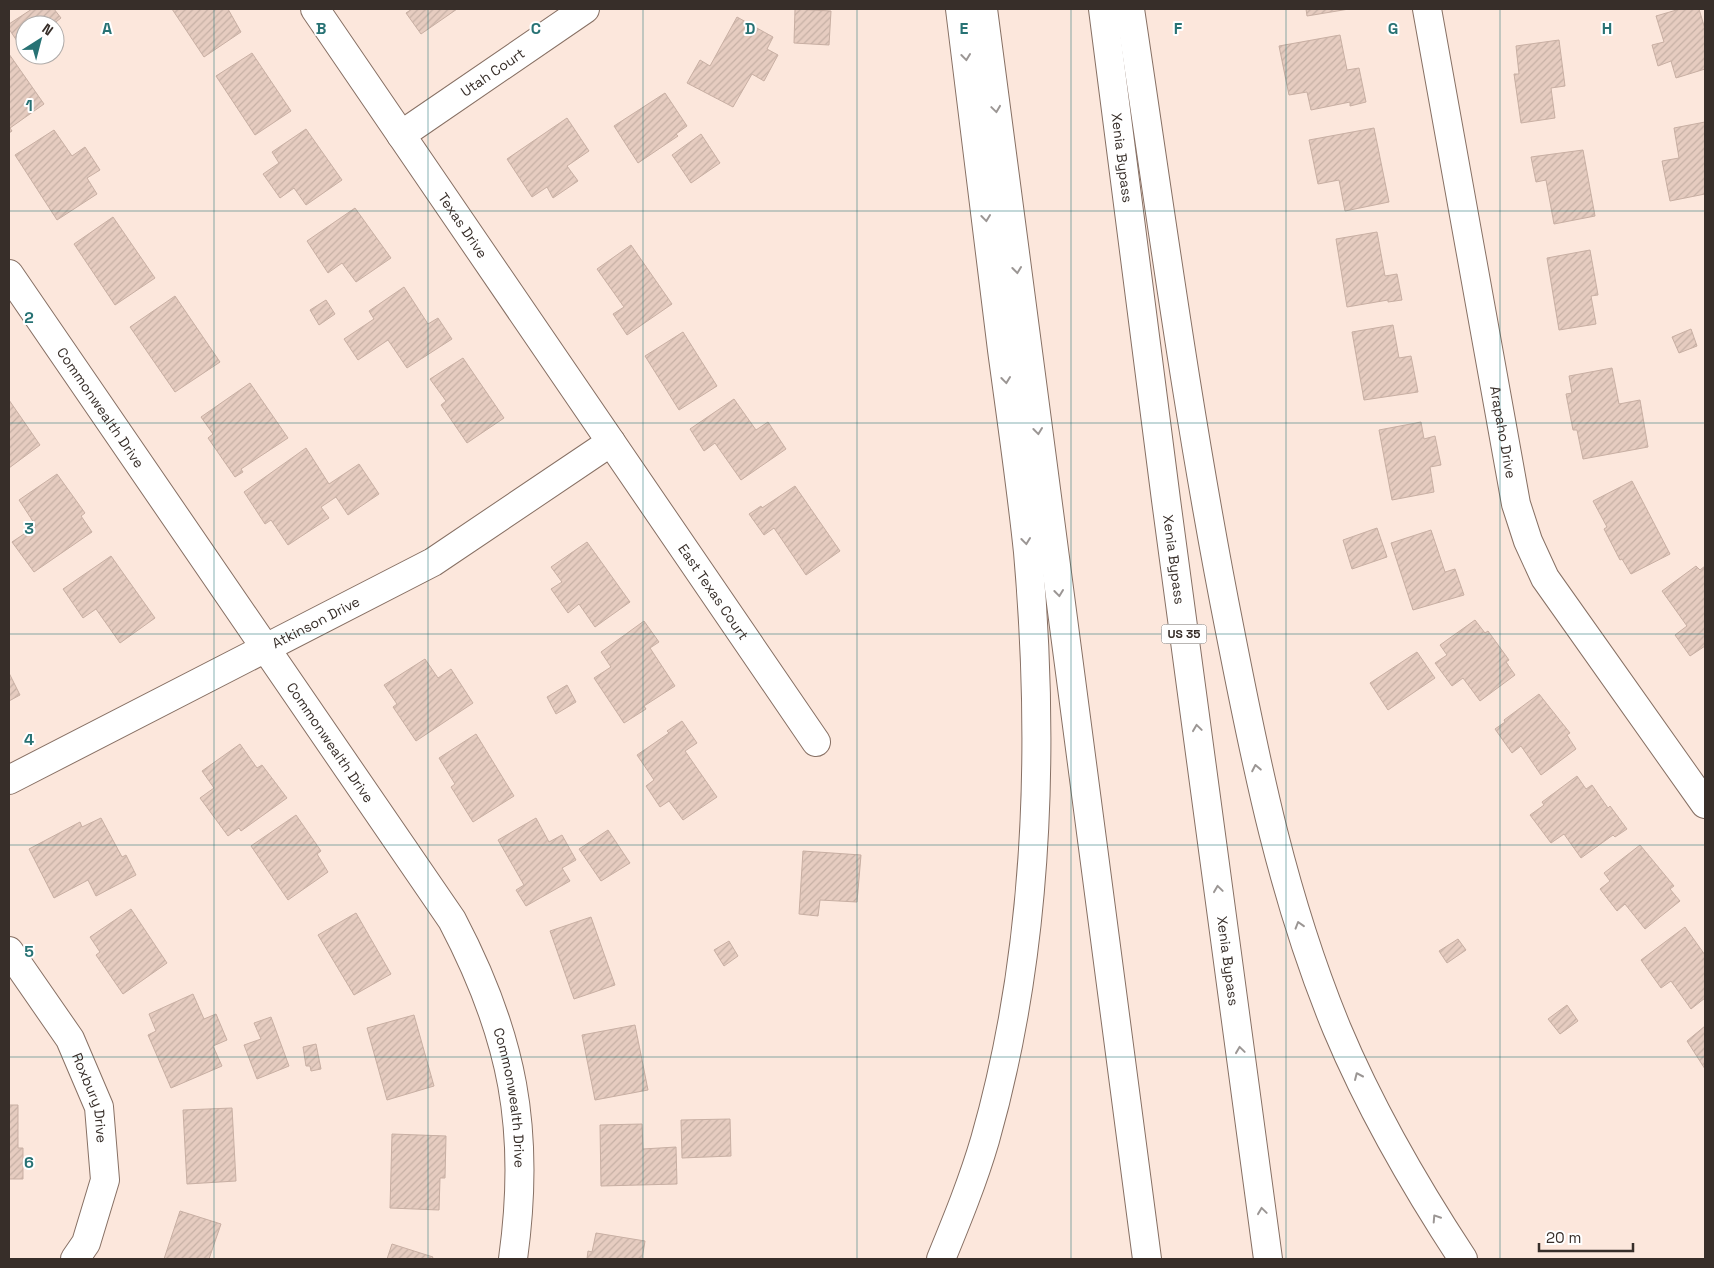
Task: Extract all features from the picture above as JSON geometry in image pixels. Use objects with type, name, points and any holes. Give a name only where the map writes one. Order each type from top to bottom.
[{"type":"main road","name":"Texas Drive","points":[[315,9],[611,442]]},
{"type":"main road","name":"Utah Court","points":[[401,135],[585,9]]},
{"type":"main road","points":[[941,1259],[961,1209],[984,1141],[1014,1013],[1022,956],[1031,860],[1035,762],[1035,664],[1028,551],[960,9]]},
{"type":"main road","points":[[983,9],[1147,1259]]},
{"type":"main road","name":"Xenia Bypass","points":[[1103,9],[1166,500],[1268,1259]]},
{"type":"main road","points":[[1130,9],[1204,499],[1258,778],[1272,835],[1302,933],[1337,1028],[1360,1080],[1425,1201],[1463,1259]]},
{"type":"main road","name":"Arapaho Drive","points":[[1427,9],[1516,504],[1528,541],[1545,578],[1705,804]]},
{"type":"main road","name":"Commonwealth Drive","points":[[9,274],[452,920],[487,992],[508,1059],[517,1111],[521,1155],[520,1208],[513,1259]]},
{"type":"main road","name":"Atkinson Drive","points":[[9,780],[433,562],[611,442]]},
{"type":"main road","name":"East Texas Court","points":[[611,442],[816,742]]},
{"type":"main road","name":"Roxbury Drive","points":[[9,951],[70,1040],[100,1107],[105,1180],[86,1243],[75,1259]]},
{"type":"building","points":[[32,9],[54,9],[59,15],[23,15]]},
{"type":"building","points":[[172,9],[228,9],[241,32],[204,57]]},
{"type":"building","points":[[412,9],[457,9],[421,34],[406,13]]},
{"type":"building","points":[[795,9],[831,11],[829,45],[794,43]]},
{"type":"building","points":[[1306,9],[1349,9],[1307,16]]},
{"type":"building","points":[[1680,9],[1699,9],[1705,29],[1705,69],[1676,78],[1671,61],[1658,66],[1652,45],[1664,42],[1656,16]]},
{"type":"building","points":[[737,17],[773,37],[767,49],[778,55],[764,81],[752,74],[733,107],[687,83],[700,60],[710,66]]},
{"type":"building","points":[[15,20],[15,38],[9,29],[9,24]]},
{"type":"building","points":[[1340,35],[1347,70],[1359,68],[1366,102],[1350,106],[1350,102],[1311,110],[1307,92],[1289,95],[1279,46]]},
{"type":"building","points":[[1559,40],[1565,86],[1551,88],[1555,118],[1521,123],[1514,74],[1519,74],[1516,46]]},
{"type":"building","points":[[252,53],[291,111],[255,135],[216,76]]},
{"type":"building","points":[[9,54],[44,104],[10,128],[12,131],[9,133]]},
{"type":"building","points":[[665,93],[687,126],[676,134],[678,136],[638,163],[614,126]]},
{"type":"building","points":[[567,118],[589,151],[567,166],[578,181],[553,198],[547,187],[532,197],[507,159]]},
{"type":"building","points":[[1705,122],[1705,194],[1670,201],[1662,161],[1679,158],[1674,128]]},
{"type":"building","points":[[1374,128],[1389,202],[1345,211],[1339,180],[1318,184],[1309,140]]},
{"type":"building","points":[[306,129],[342,180],[306,205],[294,188],[280,198],[263,174],[279,163],[272,152]]},
{"type":"building","points":[[54,130],[72,156],[85,147],[100,170],[87,178],[97,194],[57,220],[15,155]]},
{"type":"building","points":[[701,134],[720,163],[691,183],[672,155]]},
{"type":"building","points":[[1583,150],[1595,216],[1554,224],[1546,180],[1536,182],[1531,157]]},
{"type":"building","points":[[355,208],[391,258],[356,282],[342,263],[328,273],[307,241]]},
{"type":"building","points":[[113,217],[155,278],[115,305],[74,244]]},
{"type":"building","points":[[1377,232],[1385,276],[1397,274],[1402,300],[1388,302],[1388,300],[1347,307],[1336,239]]},
{"type":"building","points":[[631,245],[672,304],[627,335],[613,314],[624,307],[597,269]]},
{"type":"building","points":[[1590,250],[1598,295],[1591,296],[1596,324],[1559,330],[1547,258]]},
{"type":"building","points":[[404,287],[428,324],[438,318],[452,339],[407,368],[388,340],[358,360],[344,339],[374,319],[369,311]]},
{"type":"building","points":[[175,296],[220,362],[175,392],[130,327]]},
{"type":"building","points":[[326,300],[335,314],[319,325],[310,310]]},
{"type":"building","points":[[1393,325],[1399,358],[1411,356],[1418,392],[1364,400],[1352,332]]},
{"type":"building","points":[[1691,329],[1697,346],[1679,353],[1672,337]]},
{"type":"building","points":[[683,332],[717,386],[679,410],[645,356]]},
{"type":"building","points":[[463,358],[504,418],[467,443],[441,405],[446,401],[430,379]]},
{"type":"building","points":[[1612,368],[1619,404],[1640,400],[1648,447],[1583,459],[1577,430],[1573,430],[1566,394],[1572,393],[1569,376]]},
{"type":"building","points":[[250,383],[288,438],[241,469],[243,472],[235,477],[208,438],[213,434],[201,417]]},
{"type":"building","points":[[734,399],[756,430],[768,422],[786,449],[741,480],[715,443],[704,451],[690,429]]},
{"type":"building","points":[[9,400],[40,445],[9,468]]},
{"type":"building","points":[[1421,422],[1424,439],[1435,436],[1441,465],[1430,467],[1434,492],[1392,500],[1379,430]]},
{"type":"building","points":[[306,448],[329,484],[359,464],[379,494],[348,515],[336,497],[321,507],[329,518],[288,545],[271,520],[265,524],[244,492]]},
{"type":"building","points":[[57,474],[85,513],[81,516],[92,532],[34,572],[12,542],[36,526],[19,500]]},
{"type":"building","points":[[1632,481],[1670,554],[1631,574],[1622,559],[1620,560],[1604,529],[1607,527],[1593,501]]},
{"type":"building","points":[[795,486],[840,551],[806,575],[774,528],[764,535],[749,514],[761,506],[762,508]]},
{"type":"building","points":[[1377,528],[1387,557],[1352,569],[1343,540]]},
{"type":"building","points":[[1431,530],[1445,572],[1455,569],[1464,595],[1413,610],[1391,543]]},
{"type":"building","points":[[587,542],[630,602],[595,627],[579,604],[568,613],[551,589],[562,582],[551,567]]},
{"type":"building","points":[[111,556],[155,618],[120,643],[96,609],[83,618],[63,589]]},
{"type":"building","points":[[1696,566],[1700,570],[1705,566],[1705,646],[1690,656],[1675,635],[1687,626],[1662,591]]},
{"type":"building","points":[[1475,620],[1485,633],[1488,631],[1509,660],[1506,662],[1515,675],[1480,701],[1463,678],[1452,686],[1435,663],[1447,655],[1440,645]]},
{"type":"building","points":[[644,621],[659,642],[650,648],[675,686],[644,706],[646,709],[624,723],[594,678],[611,667],[601,652]]},
{"type":"building","points":[[1417,652],[1435,678],[1388,710],[1370,683]]},
{"type":"building","points":[[425,659],[438,678],[451,669],[473,703],[416,741],[393,707],[397,704],[384,685]]},
{"type":"building","points":[[9,673],[20,695],[9,701]]},
{"type":"building","points":[[567,685],[576,702],[556,714],[547,697]]},
{"type":"building","points":[[1539,694],[1570,733],[1567,735],[1576,749],[1541,775],[1521,746],[1512,753],[1495,729]]},
{"type":"building","points":[[682,721],[697,743],[685,751],[717,797],[683,820],[669,801],[660,807],[646,786],[654,780],[637,755],[669,733],[667,731]]},
{"type":"building","points":[[476,734],[514,796],[473,822],[451,787],[455,784],[439,758]]},
{"type":"building","points":[[240,744],[257,768],[262,765],[287,798],[241,831],[239,828],[228,836],[200,798],[214,788],[202,771]]},
{"type":"building","points":[[1577,776],[1586,789],[1592,785],[1608,808],[1610,806],[1627,829],[1615,837],[1613,835],[1581,858],[1564,834],[1551,843],[1530,815],[1544,805],[1542,802]]},
{"type":"building","points":[[296,815],[321,851],[317,854],[328,872],[288,900],[251,846]]},
{"type":"building","points":[[101,818],[122,857],[126,855],[136,875],[96,896],[88,880],[54,898],[29,849],[80,822],[82,827]]},
{"type":"building","points":[[536,818],[549,842],[562,835],[576,860],[562,868],[570,881],[526,906],[516,890],[524,885],[498,840]]},
{"type":"building","points":[[608,830],[630,863],[601,881],[579,849]]},
{"type":"building","points":[[1640,845],[1674,886],[1670,889],[1680,901],[1645,929],[1625,904],[1617,911],[1600,889],[1610,881],[1604,873]]},
{"type":"building","points":[[803,851],[861,855],[857,902],[820,900],[818,916],[799,914]]},
{"type":"building","points":[[131,909],[167,963],[123,994],[96,955],[100,952],[90,937]]},
{"type":"building","points":[[356,913],[391,974],[354,995],[318,935]]},
{"type":"building","points":[[591,917],[615,985],[574,999],[550,931]]},
{"type":"building","points":[[1685,927],[1705,955],[1705,998],[1691,1009],[1671,981],[1661,988],[1641,960]]},
{"type":"building","points":[[1458,939],[1466,950],[1447,963],[1439,951]]},
{"type":"building","points":[[729,941],[738,956],[724,966],[714,950]]},
{"type":"building","points":[[193,994],[204,1019],[216,1014],[227,1040],[213,1046],[222,1066],[171,1088],[148,1035],[156,1031],[149,1014]]},
{"type":"building","points":[[1567,1005],[1578,1021],[1560,1034],[1548,1019]]},
{"type":"building","points":[[414,1015],[434,1086],[387,1100],[367,1028]]},
{"type":"building","points":[[271,1017],[289,1066],[257,1079],[244,1045],[261,1039],[254,1023]]},
{"type":"building","points":[[635,1025],[648,1090],[595,1100],[582,1035]]},
{"type":"building","points":[[1705,1026],[1705,1069],[1687,1041]]},
{"type":"building","points":[[316,1044],[321,1069],[311,1071],[310,1066],[306,1066],[303,1047]]},
{"type":"building","points":[[9,1105],[18,1105],[18,1148],[23,1148],[23,1179],[9,1179]]},
{"type":"building","points":[[232,1108],[236,1181],[187,1184],[183,1110]]},
{"type":"building","points":[[730,1119],[731,1156],[682,1158],[681,1120]]},
{"type":"building","points":[[642,1124],[643,1149],[676,1147],[677,1184],[601,1186],[600,1125]]},
{"type":"building","points":[[392,1134],[446,1136],[445,1178],[440,1178],[439,1210],[390,1208]]},
{"type":"building","points":[[180,1211],[221,1224],[209,1259],[164,1259]]},
{"type":"building","points":[[596,1233],[645,1241],[642,1259],[587,1259],[588,1251],[592,1252]]},
{"type":"building","points":[[392,1244],[433,1257],[432,1259],[387,1259]]}]
